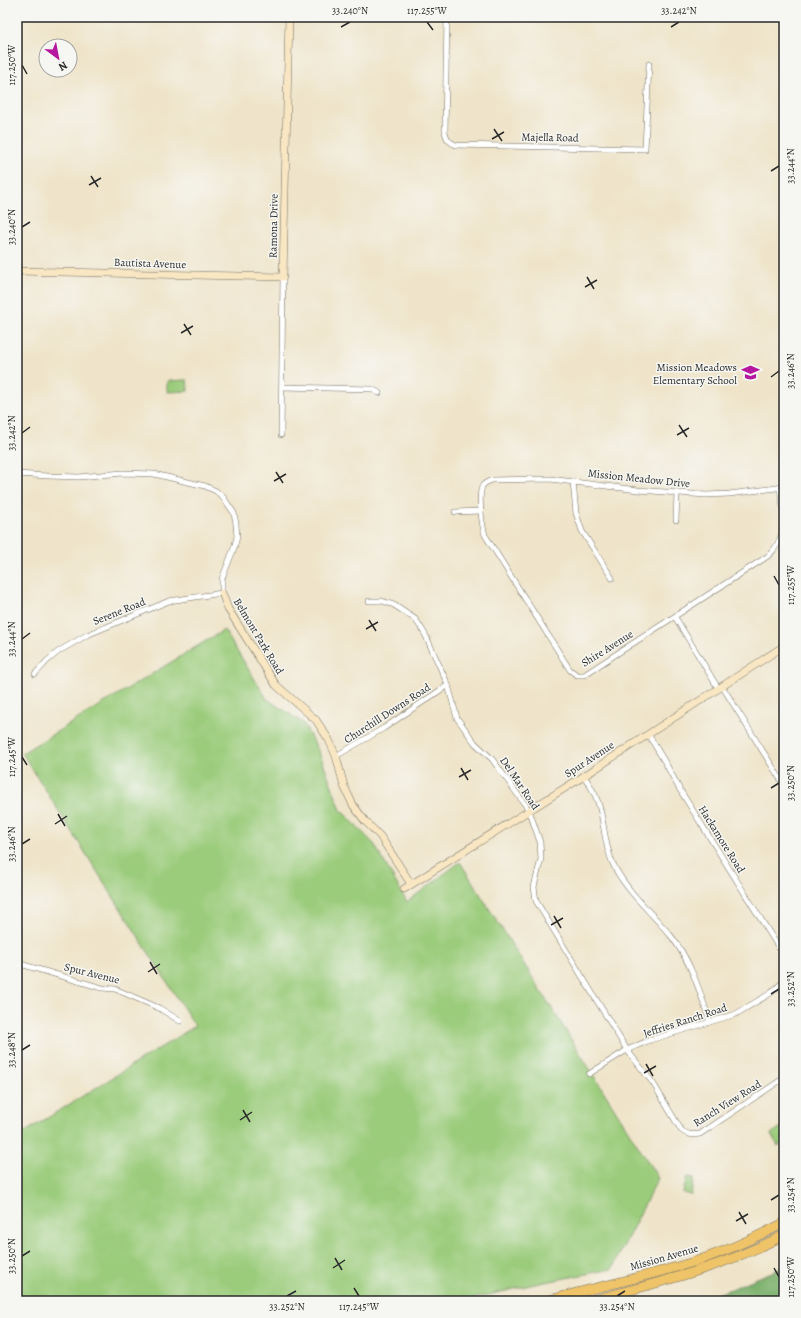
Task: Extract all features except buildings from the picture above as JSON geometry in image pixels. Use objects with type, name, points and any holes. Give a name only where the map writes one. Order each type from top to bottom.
[{"type":"highway","name":"Mission Avenue","points":[[546,1301],[666,1270],[701,1259],[748,1241],[784,1223]]},
{"type":"highway","name":"Mission Avenue","points":[[589,1301],[712,1267],[746,1254],[784,1235]]},
{"type":"street","name":"Ramona Drive","points":[[281,435],[289,17]]},
{"type":"street","name":"Majella Road","points":[[447,17],[445,132],[446,138],[450,143],[456,145],[644,149],[649,64]]},
{"type":"street","name":"Bautista Avenue","points":[[17,270],[283,277]]},
{"type":"street","points":[[282,387],[372,389],[379,393]]},
{"type":"street","name":"Belmont Park Road","points":[[17,474],[79,477],[122,473],[154,474],[204,486],[223,497],[234,513],[237,537],[222,580],[222,592],[228,609],[276,685],[316,720],[329,740],[336,756],[344,786],[353,805],[380,836],[412,884]]},
{"type":"street","name":"Mission Meadow Drive","points":[[492,480],[550,479],[638,490],[706,495],[782,488]]},
{"type":"street","name":"Shire Avenue","points":[[492,480],[484,483],[481,488],[482,527],[485,536],[570,670],[577,675],[584,675],[768,556],[774,551],[781,538],[784,524]]},
{"type":"street","points":[[573,482],[576,513],[582,531],[612,578]]},
{"type":"street","points":[[782,488],[784,514]]},
{"type":"street","points":[[676,520],[678,493]]},
{"type":"street","points":[[454,512],[481,511]]},
{"type":"street","name":"Serene Road","points":[[35,674],[59,651],[87,635],[170,601],[222,592]]},
{"type":"street","name":"Del Mar Road","points":[[369,601],[382,601],[394,605],[415,620],[425,634],[448,685],[457,718],[475,743],[492,759],[529,810],[540,842],[541,859],[534,888],[536,901],[627,1050]]},
{"type":"street","points":[[675,617],[784,785]]},
{"type":"street","name":"Spur Avenue","points":[[404,889],[584,776],[784,646]]},
{"type":"street","name":"Churchill Downs Road","points":[[336,756],[384,728],[448,685]]},
{"type":"street","name":"Hackamore Road","points":[[648,734],[696,815],[779,948],[784,952]]},
{"type":"street","points":[[584,776],[594,791],[600,809],[604,838],[614,866],[630,892],[671,936],[682,952],[691,968],[710,1022]]},
{"type":"street","name":"Spur Avenue","points":[[17,963],[102,988],[116,989],[159,1008],[180,1021]]},
{"type":"street","name":"Jeffries Ranch Road","points":[[589,1074],[627,1050],[650,1040],[736,1014],[771,993],[784,981]]},
{"type":"street","name":"Ranch View Road","points":[[627,1050],[653,1083],[681,1130],[685,1133],[693,1135],[700,1134],[784,1078]]},
{"type":"green space","points":[[187,380],[188,391],[167,392],[167,381]]},
{"type":"green space","points":[[224,630],[267,699],[303,723],[319,752],[341,810],[374,844],[407,902],[460,862],[658,1178],[612,1269],[535,1284],[464,1301],[17,1301],[17,1137],[195,1026],[22,753]]},
{"type":"green space","points":[[784,1125],[784,1142],[778,1146],[771,1134]]},
{"type":"green space","points":[[687,1177],[694,1178],[691,1195],[683,1193]]},
{"type":"green space","points":[[784,1267],[784,1301],[701,1301]]},
{"type":"place","name":"Mission Meadows Elementary School","points":[[750,373]]}]
